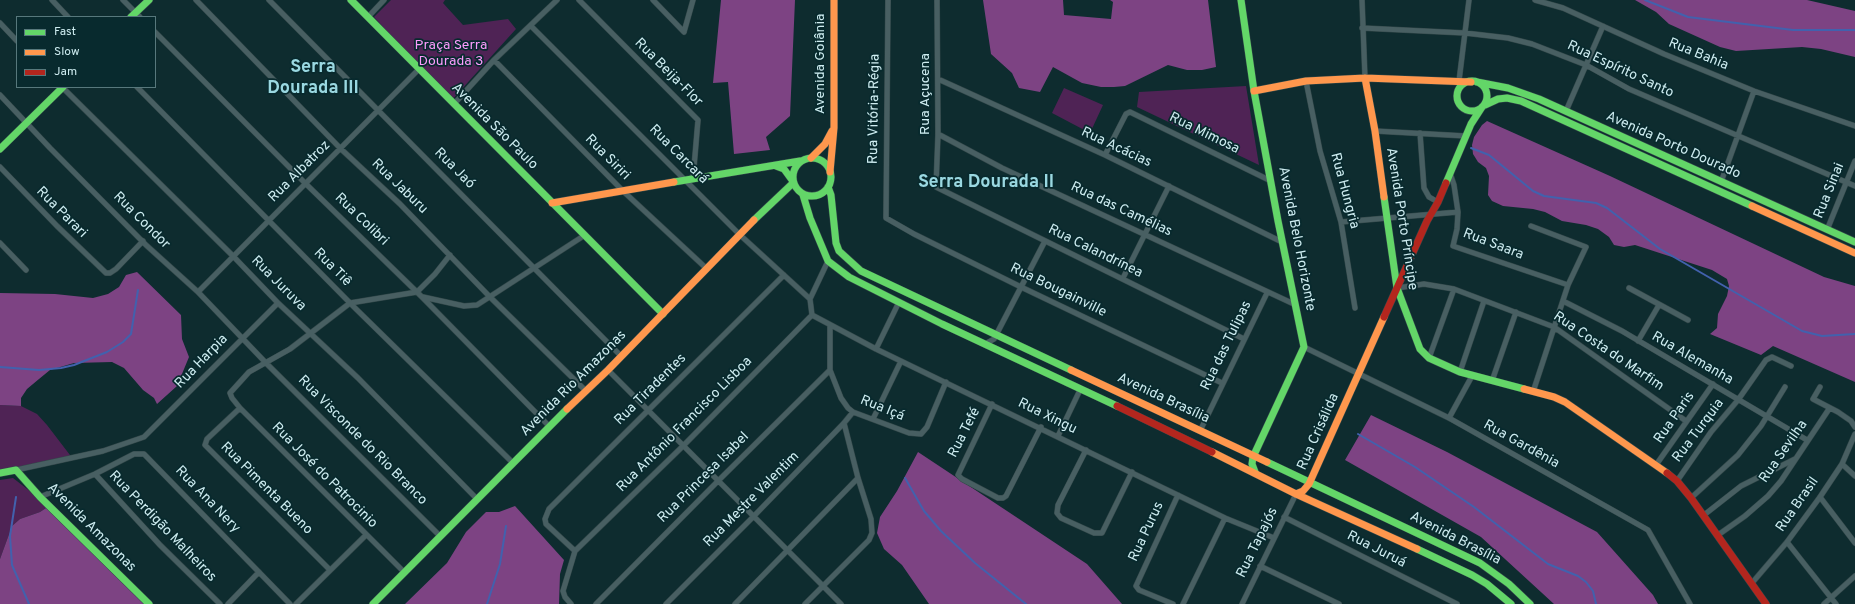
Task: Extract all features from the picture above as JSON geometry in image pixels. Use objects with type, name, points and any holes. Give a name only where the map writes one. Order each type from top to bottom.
[{"type":"street","points":[[52,0],[67,16]]},
{"type":"street","points":[[123,0],[136,16],[149,0]]},
{"type":"street","name":"Rua Jaburu","points":[[196,0],[341,149],[400,204],[490,297],[586,391]]},
{"type":"street","name":"Rua Jaó","points":[[268,0],[622,356]]},
{"type":"street","name":"Avenida São Paulo","points":[[351,0],[663,314]]},
{"type":"street","points":[[368,17],[384,0]]},
{"type":"street","points":[[454,104],[494,60],[557,0]]},
{"type":"street","name":"Rua Beija-Flor","points":[[579,0],[698,120],[689,180]]},
{"type":"street","points":[[653,0],[684,32],[693,0]]},
{"type":"street","name":"Avenida Goiânia","points":[[830,172],[834,128],[834,0]]},
{"type":"street","name":"Rua Vitória-Régia","points":[[886,218],[888,0]]},
{"type":"street","name":"Rua Açucena","points":[[936,187],[938,134],[938,0]]},
{"type":"street","name":"Avenida Belo Horizonte","points":[[1241,0],[1254,91],[1282,242],[1304,348]]},
{"type":"street","points":[[1362,0],[1365,78]]},
{"type":"street","points":[[1459,81],[1469,0]]},
{"type":"street","name":"Rua Bahia","points":[[1535,0],[1563,8],[1664,54],[1754,91],[1855,126]]},
{"type":"street","points":[[0,23],[16,40]]},
{"type":"street","name":"Rua Carcará","points":[[531,26],[689,180],[740,234],[810,300]]},
{"type":"street","points":[[1566,111],[1603,26]]},
{"type":"street","name":"Rua Espírito Santo","points":[[1362,28],[1465,33],[1508,38],[1532,44],[1586,65],[1629,89],[1855,186]]},
{"type":"street","name":"Rua Colibri","points":[[156,33],[305,183],[422,296],[549,426]]},
{"type":"street","name":"Rua Siriri","points":[[494,60],[623,191],[707,269]]},
{"type":"street","name":"Rua Albatroz","points":[[198,292],[419,69]]},
{"type":"street","name":"Avenida Porto Dourado","points":[[1254,91],[1306,81],[1365,78],[1474,82],[1508,88],[1566,111],[1855,242]]},
{"type":"street","name":"Avenida Porto Príncipe","points":[[1365,78],[1388,218],[1397,288],[1420,349],[1429,358],[1460,372],[1554,397],[1565,402],[1656,465],[1677,481],[1691,498],[1766,604]]},
{"type":"street","name":"Rua Acácias","points":[[938,79],[1105,155],[1282,242]]},
{"type":"street","name":"Rua Hungria","points":[[1306,81],[1320,151],[1341,222],[1355,308]]},
{"type":"street","points":[[1474,82],[1484,86],[1487,93],[1484,106],[1471,111],[1464,109],[1459,103],[1457,95],[1460,88],[1466,83],[1474,82]]},
{"type":"street","points":[[0,149],[62,88]]},
{"type":"street","name":"Rua Juruva","points":[[64,88],[233,256],[278,303],[370,389],[477,499]]},
{"type":"street","name":"Rua Tiê","points":[[138,88],[350,303],[513,463]]},
{"type":"street","points":[[1721,182],[1754,91]]},
{"type":"street","name":"Rua Condor","points":[[0,95],[50,148],[144,242],[198,292],[267,364]]},
{"type":"street","name":"Avenida Porto Dourado","points":[[1484,106],[1498,99],[1507,98],[1521,101],[1855,253]]},
{"type":"street","name":"Rua Crisálida","points":[[1296,494],[1303,491],[1309,484],[1427,221],[1438,202],[1466,136],[1484,106]]},
{"type":"street","name":"Rua Mimosa","points":[[1105,155],[1126,114],[1130,112],[1271,181]]},
{"type":"street","name":"Avenida Goiânia","points":[[812,158],[825,144],[834,128]]},
{"type":"street","points":[[1374,131],[1466,136]]},
{"type":"street","points":[[1420,133],[1424,188],[1429,197],[1438,202]]},
{"type":"street","name":"Rua das Camélias","points":[[938,134],[1002,168],[1267,293],[1296,305]]},
{"type":"street","points":[[552,203],[776,166],[812,158],[823,162],[830,172],[831,177],[828,187],[820,195],[803,195],[784,170],[776,166]]},
{"type":"street","points":[[793,181],[794,169],[800,161]]},
{"type":"street","name":"Rua Sinai","points":[[1827,230],[1855,161]]},
{"type":"street","name":"Rua Parari","points":[[0,167],[56,226],[107,273],[116,269],[144,242]]},
{"type":"street","name":"Rua Saara","points":[[1450,173],[1454,185],[1458,212],[1453,246],[1568,285]]},
{"type":"street","name":"Avenida Rio Amazonas","points":[[373,604],[549,426],[622,356],[793,181]]},
{"type":"street","points":[[1123,278],[1169,186]]},
{"type":"street","name":"Avenida Brasília","points":[[828,187],[831,194],[836,243],[840,251],[861,271],[1060,364],[1309,484],[1480,563],[1509,584],[1530,604]]},
{"type":"street","name":"Rua Calandrínea","points":[[936,187],[1244,339]]},
{"type":"street","name":"Avenida Brasília","points":[[803,195],[812,223],[828,261],[849,277],[1080,390],[1141,417],[1255,472],[1296,494],[1472,575],[1492,587],[1511,604]]},
{"type":"street","points":[[1341,222],[1458,212]]},
{"type":"street","name":"Rua Bougainville","points":[[886,218],[914,234],[1021,287],[1222,383]]},
{"type":"street","points":[[1531,226],[1586,247],[1568,285],[1533,392]]},
{"type":"street","points":[[422,296],[467,307],[477,305],[585,236]]},
{"type":"street","points":[[985,344],[994,339],[1045,242]]},
{"type":"street","points":[[0,243],[26,270]]},
{"type":"street","points":[[267,364],[312,334],[350,303],[417,292],[435,274],[450,255]]},
{"type":"street","points":[[812,315],[810,300],[828,261]]},
{"type":"street","name":"Rua Tiradentes","points":[[574,551],[548,525],[545,519],[549,509],[784,275]]},
{"type":"street","name":"Rua Costa do Marfim","points":[[1397,288],[1424,284],[1454,289],[1554,327],[1686,421]]},
{"type":"street","points":[[1629,288],[1688,320]]},
{"type":"street","points":[[1429,358],[1454,289]]},
{"type":"street","name":"Rua das Tulipas","points":[[1200,431],[1267,293]]},
{"type":"street","points":[[1460,372],[1484,301]]},
{"type":"street","name":"Rua Alemanha","points":[[1563,301],[1638,341],[1807,440]]},
{"type":"street","points":[[876,349],[899,302]]},
{"type":"street","name":"Rua Harpia","points":[[16,470],[104,451],[144,437],[278,303]]},
{"type":"street","points":[[1638,341],[1659,305]]},
{"type":"street","points":[[1492,381],[1516,312]]},
{"type":"street","name":"Rua Xingu","points":[[812,315],[830,326],[876,349],[1041,427],[1225,518],[1274,538]]},
{"type":"street","name":"Rua Antônio Francisco Lisboa","points":[[574,551],[683,446],[812,315]]},
{"type":"street","name":"Rua Içá","points":[[830,326],[830,370],[842,398],[848,408],[853,412],[909,433],[921,434],[926,427],[946,382]]},
{"type":"street","points":[[1255,472],[1252,464],[1253,457],[1304,348]]},
{"type":"street","name":"Rua Gardênia","points":[[1304,348],[1449,418],[1648,530],[1690,604]]},
{"type":"street","name":"Rua Turquia","points":[[1677,481],[1766,360],[1772,357],[1791,366]]},
{"type":"street","points":[[873,419],[901,361]]},
{"type":"street","name":"Rua José do Patrocinio","points":[[267,364],[249,372],[231,390],[230,394],[240,408],[404,572]]},
{"type":"street","name":"Rua Visconde do Rio Branco","points":[[267,364],[440,536]]},
{"type":"street","points":[[1042,371],[1050,364],[1060,364]]},
{"type":"street","points":[[608,370],[841,604]]},
{"type":"street","name":"Rua Princesa Isabel","points":[[596,604],[830,370]]},
{"type":"street","points":[[1449,418],[1472,376]]},
{"type":"street","name":"Rua Paris","points":[[1656,465],[1713,384]]},
{"type":"street","points":[[1691,498],[1738,455],[1768,417],[1785,387]]},
{"type":"street","points":[[1820,387],[1813,400],[1838,412],[1851,421],[1855,427]]},
{"type":"street","points":[[1058,436],[1080,390]]},
{"type":"street","name":"Rua Tefé","points":[[992,404],[958,472],[958,475],[962,479],[998,498],[1003,498],[1006,496],[1041,427]]},
{"type":"street","points":[[1123,409],[1136,410],[1142,404]]},
{"type":"street","name":"Rua Pimenta Bueno","points":[[240,408],[206,439],[205,445],[330,570]]},
{"type":"street","name":"Rua Sevilha","points":[[1718,535],[1745,516],[1768,496],[1781,481],[1829,408]]},
{"type":"street","points":[[1141,417],[1144,411],[1156,410]]},
{"type":"street","name":"Rua Mestre Valentim","points":[[666,604],[753,517],[853,412]]},
{"type":"street","points":[[805,604],[869,540],[872,533],[872,523],[858,478],[844,423]]},
{"type":"street","name":"Rua Brasil","points":[[1752,583],[1787,542],[1820,497],[1842,464],[1855,435]]},
{"type":"street","points":[[1086,450],[1058,505],[1057,513],[1061,518],[1094,533],[1100,533],[1103,531],[1132,472]]},
{"type":"street","name":"Rua Ana Nery","points":[[95,474],[134,454],[144,454],[290,604]]},
{"type":"street","points":[[1704,515],[1741,486],[1796,458]]},
{"type":"street","points":[[1842,464],[1855,476]]},
{"type":"street","points":[[0,472],[16,470]]},
{"type":"street","name":"Avenida Amazonas","points":[[16,470],[40,497],[149,604]]},
{"type":"street","name":"Rua Perdigão Malheiros","points":[[40,497],[95,474],[160,545],[220,604]]},
{"type":"street","points":[[734,604],[788,551],[858,478]]},
{"type":"street","name":"Rua Tapajós","points":[[1242,604],[1296,494]]},
{"type":"street","name":"Rua Purus","points":[[1173,604],[1139,590],[1136,586],[1178,495]]},
{"type":"street","points":[[1820,497],[1855,543]]},
{"type":"street","name":"Rua Juruá","points":[[1284,517],[1457,604]]},
{"type":"street","points":[[1183,604],[1225,518]]},
{"type":"street","points":[[296,604],[366,535]]},
{"type":"street","points":[[1787,542],[1836,604]]},
{"type":"street","points":[[572,604],[565,597],[563,591],[574,551]]},
{"type":"street","points":[[1260,566],[1339,604]]},
{"type":"street","points":[[228,604],[259,572]]},
{"type":"street","points":[[1824,604],[1855,576]]},
{"type":"green space","name":"Praça Serra Dourada 3","points":[[391,0],[445,0],[443,3],[463,25],[508,19],[516,29],[451,101],[374,17]]},
{"type":"green space","points":[[1246,86],[1259,165],[1137,107],[1139,92]]},
{"type":"green space","points":[[1064,88],[1103,105],[1090,133],[1052,113]]},
{"type":"green space","points":[[0,405],[21,406],[37,414],[73,459],[57,464],[0,472]]},
{"type":"green space","points":[[13,478],[49,506],[40,512],[20,519],[12,526],[0,559],[0,480]]},
{"type":"shaded area","points":[[721,0],[795,0],[790,116],[766,137],[770,150],[734,154],[728,82],[713,83]]},
{"type":"shaded area","points":[[983,0],[1063,0],[1064,15],[1111,19],[1113,2],[1110,0],[1208,0],[1216,67],[1202,70],[1187,70],[1168,65],[1125,86],[1101,87],[1082,83],[1053,67],[1040,92],[1019,88],[1012,73],[991,54]]},
{"type":"shaded area","points":[[1635,0],[1807,0],[1855,11],[1855,57],[1821,49],[1802,47],[1736,51],[1720,47],[1669,24],[1656,12]]},
{"type":"shaded area","points":[[1487,121],[1610,176],[1824,277],[1855,286],[1855,382],[1773,346],[1761,355],[1710,334],[1717,328],[1718,314],[1727,296],[1729,286],[1727,279],[1712,270],[1635,245],[1624,247],[1614,245],[1609,237],[1598,229],[1586,225],[1562,221],[1545,212],[1533,209],[1503,206],[1492,201],[1488,195],[1489,176],[1486,168],[1478,162],[1473,154],[1472,145],[1474,137],[1482,125]]},
{"type":"shaded area","points":[[137,272],[181,315],[182,339],[189,357],[177,386],[157,404],[154,398],[143,390],[124,368],[112,362],[74,363],[50,370],[27,389],[21,398],[21,406],[0,405],[0,293],[55,294],[93,298],[108,294],[119,287],[126,275]]},
{"type":"shaded area","points":[[1371,415],[1447,452],[1597,532],[1653,595],[1658,604],[1554,604],[1481,537],[1345,460]]},
{"type":"shaded area","points":[[918,452],[1087,564],[1122,604],[929,604],[902,565],[884,549],[877,533],[880,517],[897,491]]},
{"type":"shaded area","points":[[49,506],[145,604],[0,604],[0,559],[12,526],[20,519],[40,512]]},
{"type":"shaded area","points":[[515,506],[564,560],[560,574],[559,604],[405,604],[447,563],[466,532],[486,512],[499,512]]},
{"type":"waterway","points":[[1645,0],[1688,17],[1793,30],[1855,30]]},
{"type":"waterway","points":[[1471,148],[1489,155],[1533,191],[1544,196],[1596,203],[1607,208],[1660,249],[1802,331],[1822,336],[1855,334]]},
{"type":"waterway","points":[[0,367],[39,370],[61,368],[74,365],[107,352],[123,342],[131,334],[138,290]]},
{"type":"waterway","points":[[1358,434],[1415,467],[1474,507],[1548,564],[1578,576],[1586,582],[1593,591],[1596,604]]},
{"type":"waterway","points":[[905,478],[924,511],[941,531],[975,563],[1026,604]]},
{"type":"waterway","points":[[16,497],[10,536],[12,565],[29,604]]},
{"type":"waterway","points":[[487,604],[500,564],[506,526]]},
{"type":"traffic: fast","points":[[132,16],[149,0]]},
{"type":"traffic: fast","points":[[351,0],[663,314]]},
{"type":"traffic: fast","points":[[1241,0],[1254,91],[1278,221],[1304,347],[1253,457],[1252,464],[1255,472]]},
{"type":"traffic: fast","points":[[1472,81],[1483,85],[1487,96],[1483,107],[1472,111],[1461,107],[1457,96],[1461,85],[1472,81]]},
{"type":"traffic: fast","points":[[1477,82],[1508,88],[1539,99],[1855,242]]},
{"type":"traffic: fast","points":[[0,149],[62,88]]},
{"type":"traffic: fast","points":[[1485,105],[1498,99],[1507,98],[1521,101],[1752,206]]},
{"type":"traffic: fast","points":[[1446,183],[1471,124],[1482,107]]},
{"type":"traffic: fast","points":[[808,158],[816,158],[826,163],[830,170],[831,177],[830,184],[826,191],[816,196],[808,196],[798,191],[796,188],[793,181],[793,173],[798,163],[801,161],[808,158]]},
{"type":"traffic: fast","points":[[674,182],[800,161]]},
{"type":"traffic: fast","points":[[776,166],[784,169],[792,180]]},
{"type":"traffic: fast","points":[[754,220],[793,183]]},
{"type":"traffic: fast","points":[[828,187],[831,195],[836,243],[839,251],[861,271],[1071,370]]},
{"type":"traffic: fast","points":[[803,195],[810,218],[828,261],[849,277],[942,324],[1117,406]]},
{"type":"traffic: fast","points":[[1384,197],[1397,288],[1420,349],[1429,358],[1460,372],[1524,389]]},
{"type":"traffic: fast","points":[[373,604],[567,409]]},
{"type":"traffic: fast","points":[[1267,462],[1480,563],[1509,584],[1530,604]]},
{"type":"traffic: fast","points":[[0,473],[16,470],[40,497],[149,604]]},
{"type":"traffic: fast","points":[[1417,549],[1472,575],[1487,584],[1511,604]]},
{"type":"traffic: slow","points":[[830,172],[834,128],[834,0]]},
{"type":"traffic: slow","points":[[1365,78],[1375,131],[1384,197]]},
{"type":"traffic: slow","points":[[1254,91],[1306,81],[1365,78],[1471,82]]},
{"type":"traffic: slow","points":[[811,158],[825,144],[832,131]]},
{"type":"traffic: slow","points":[[552,203],[674,182]]},
{"type":"traffic: slow","points":[[1752,206],[1855,253]]},
{"type":"traffic: slow","points":[[567,409],[608,370],[754,220]]},
{"type":"traffic: slow","points":[[1296,494],[1303,491],[1309,484],[1384,317]]},
{"type":"traffic: slow","points":[[1071,370],[1267,462]]},
{"type":"traffic: slow","points":[[1524,389],[1554,397],[1565,402],[1667,473]]},
{"type":"traffic: slow","points":[[1212,452],[1296,494],[1417,549]]},
{"type":"traffic: jam","points":[[1384,317],[1427,221],[1438,202],[1446,183]]},
{"type":"traffic: jam","points":[[1117,406],[1212,452]]},
{"type":"traffic: jam","points":[[1667,473],[1677,481],[1691,498],[1766,604]]},
{"type":"district","name":"Serra Dourada III","points":[[313,78]]},
{"type":"district","name":"Serra Dourada II","points":[[986,183]]}]
